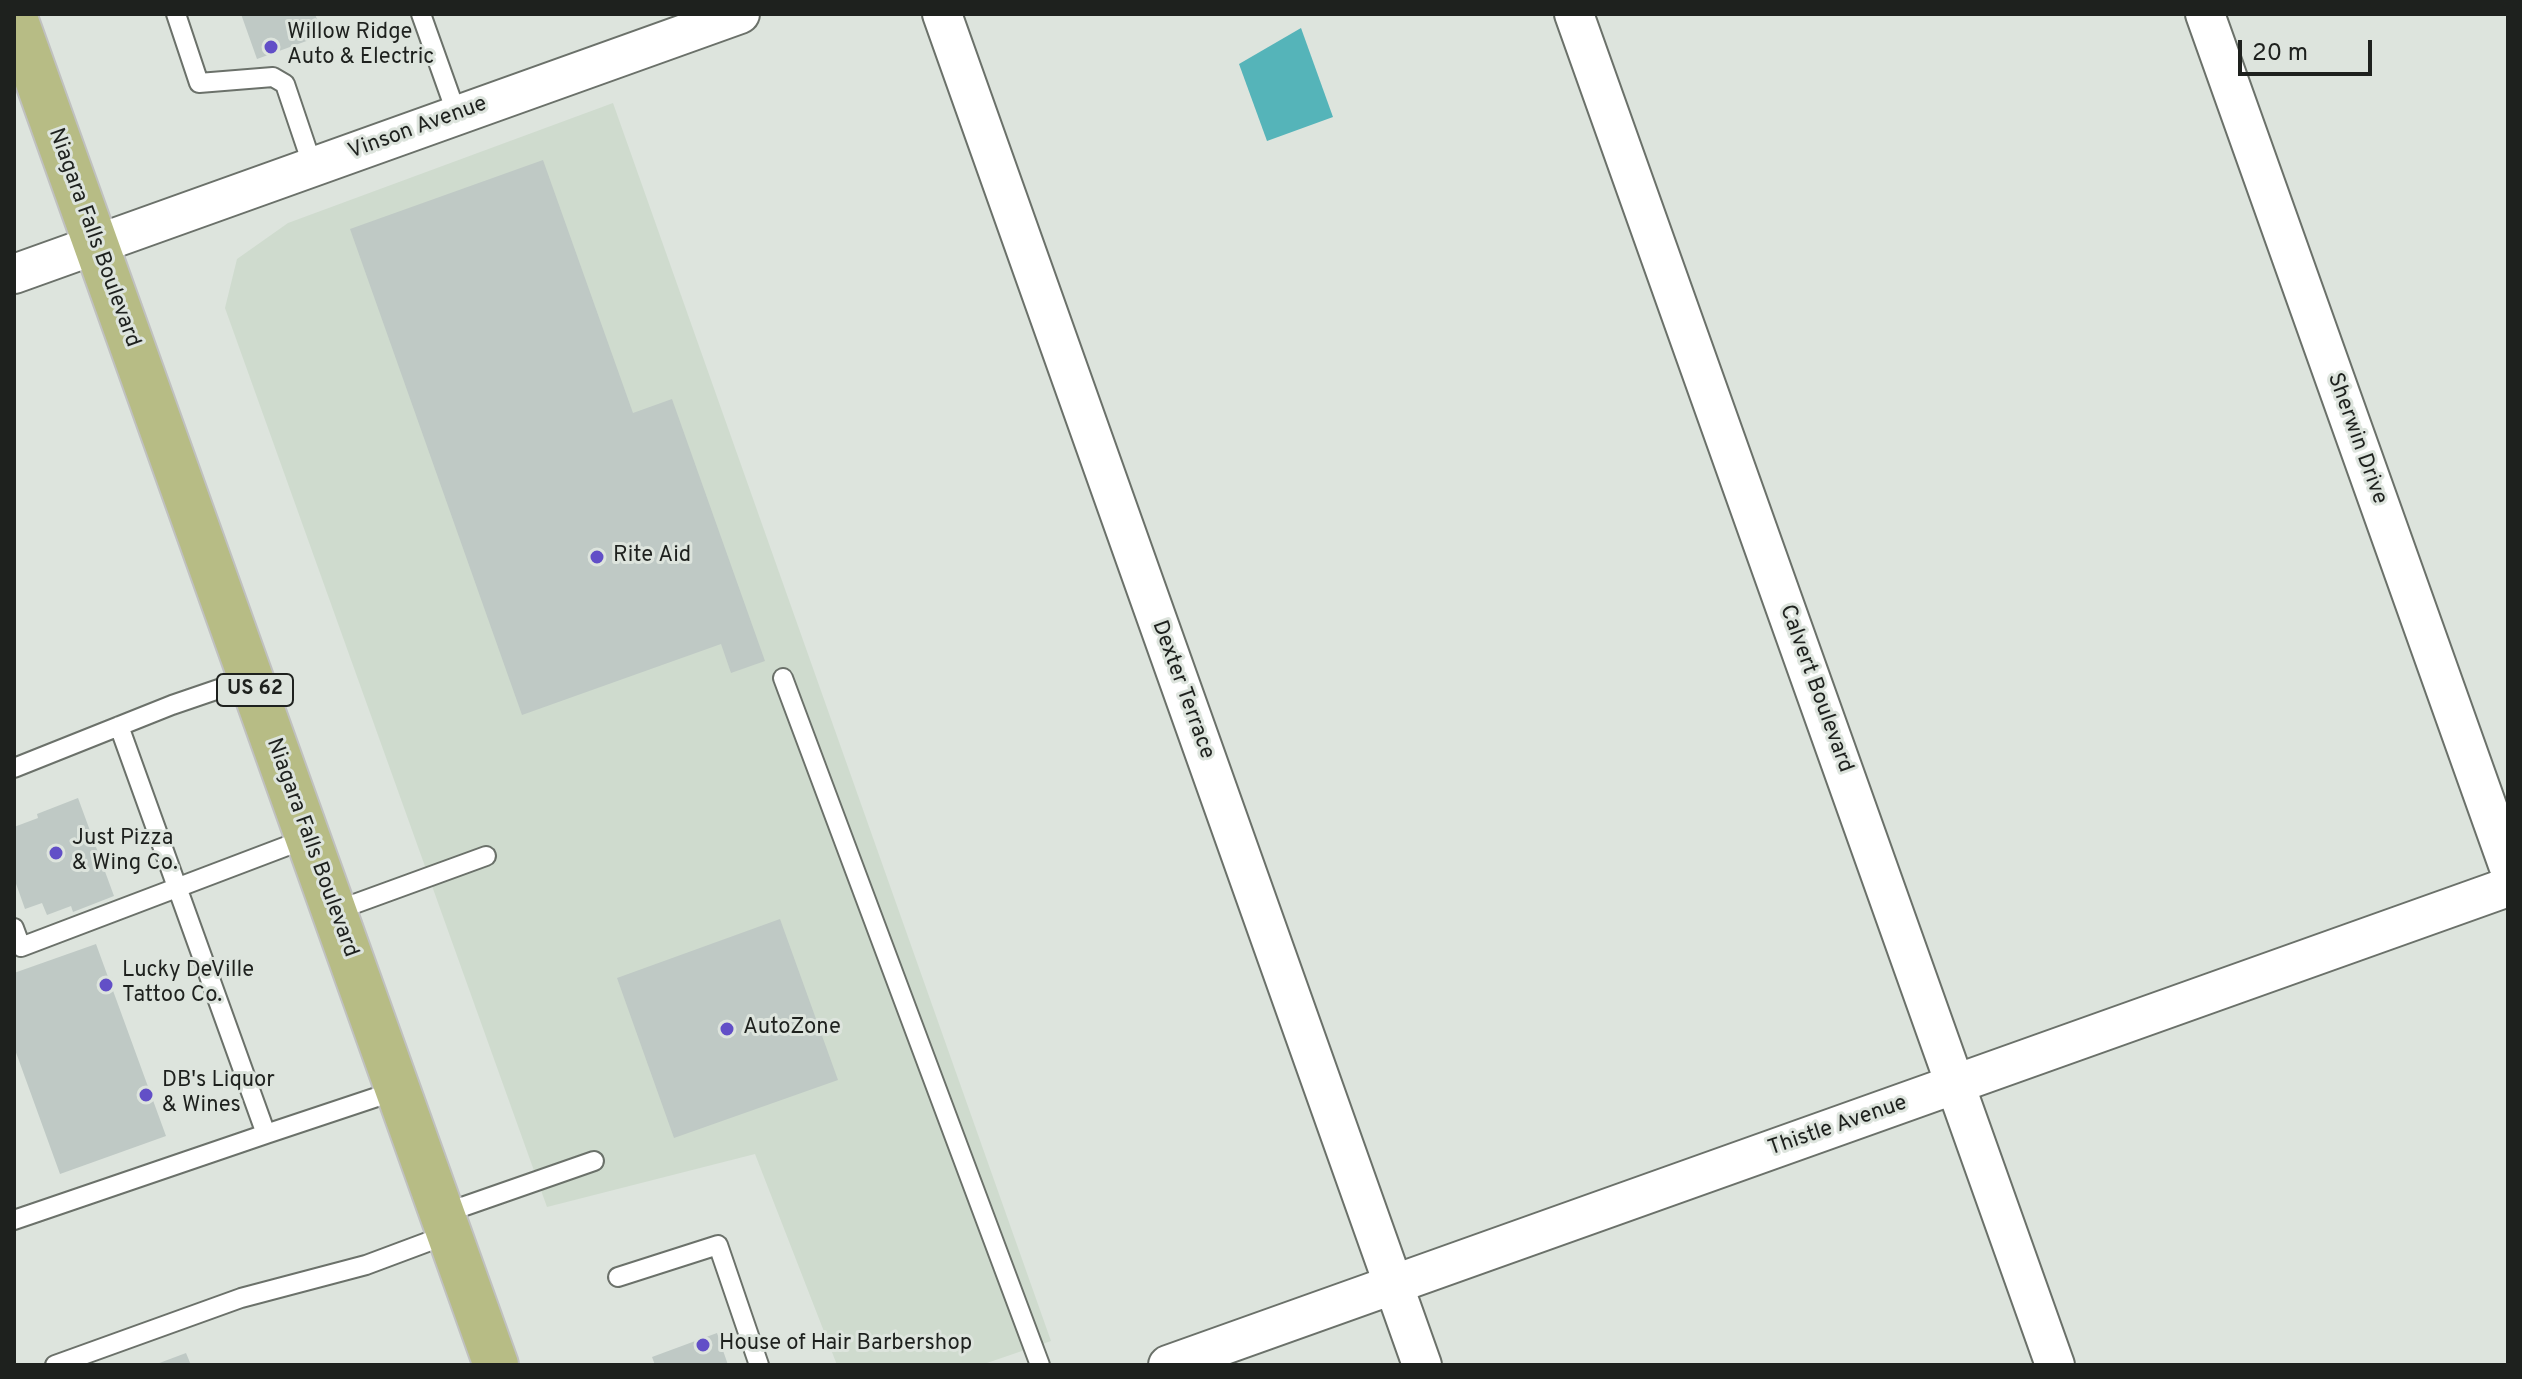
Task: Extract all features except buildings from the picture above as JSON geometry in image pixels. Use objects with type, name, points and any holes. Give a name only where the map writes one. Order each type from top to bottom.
[{"type":"main road","name":"Niagara Falls Boulevard","points":[[14,15],[496,1365]]},
{"type":"street","name":"Vinson Avenue","points":[[14,274],[740,14]]},
{"type":"street","name":"Dexter Terrace","points":[[942,14],[1422,1365]]},
{"type":"street","name":"Calvert Boulevard","points":[[1574,14],[2055,1365]]},
{"type":"street","name":"Sherwin Drive","points":[[2205,14],[2508,865]]},
{"type":"street","name":"Thistle Avenue","points":[[1168,1365],[2508,887]]},
{"type":"lane","points":[[176,14],[199,83],[273,77],[285,84],[313,167]]},
{"type":"lane","points":[[421,14],[457,115]]},
{"type":"lane","points":[[14,768],[251,678]]},
{"type":"lane","points":[[783,678],[1040,1365]]},
{"type":"lane","points":[[119,726],[266,1134]]},
{"type":"lane","points":[[14,928],[21,947],[308,838]]},
{"type":"lane","points":[[334,911],[486,856]]},
{"type":"lane","points":[[15,1218],[398,1090]]},
{"type":"lane","points":[[55,1365],[241,1298],[366,1265],[446,1224],[594,1161]]},
{"type":"lane","points":[[618,1277],[718,1245],[759,1365]]},
{"type":"shaded area","points":[[613,103],[1051,1341],[981,1365],[837,1365],[755,1154],[547,1207],[225,308],[237,259],[288,223]]},
{"type":"water","points":[[1301,28],[1333,117],[1267,141],[1239,64]]},
{"type":"place","name":"Willow Ridge Auto & Electric","points":[[271,47]]},
{"type":"place","name":"Rite Aid","points":[[597,557]]},
{"type":"place","name":"Just Pizza & Wing Co.","points":[[56,853]]},
{"type":"place","name":"Lucky DeVille Tattoo Co.","points":[[106,985]]},
{"type":"place","name":"AutoZone","points":[[727,1029]]},
{"type":"place","name":"DB's Liquor & Wines","points":[[146,1095]]},
{"type":"place","name":"House of Hair Barbershop","points":[[703,1345]]}]
